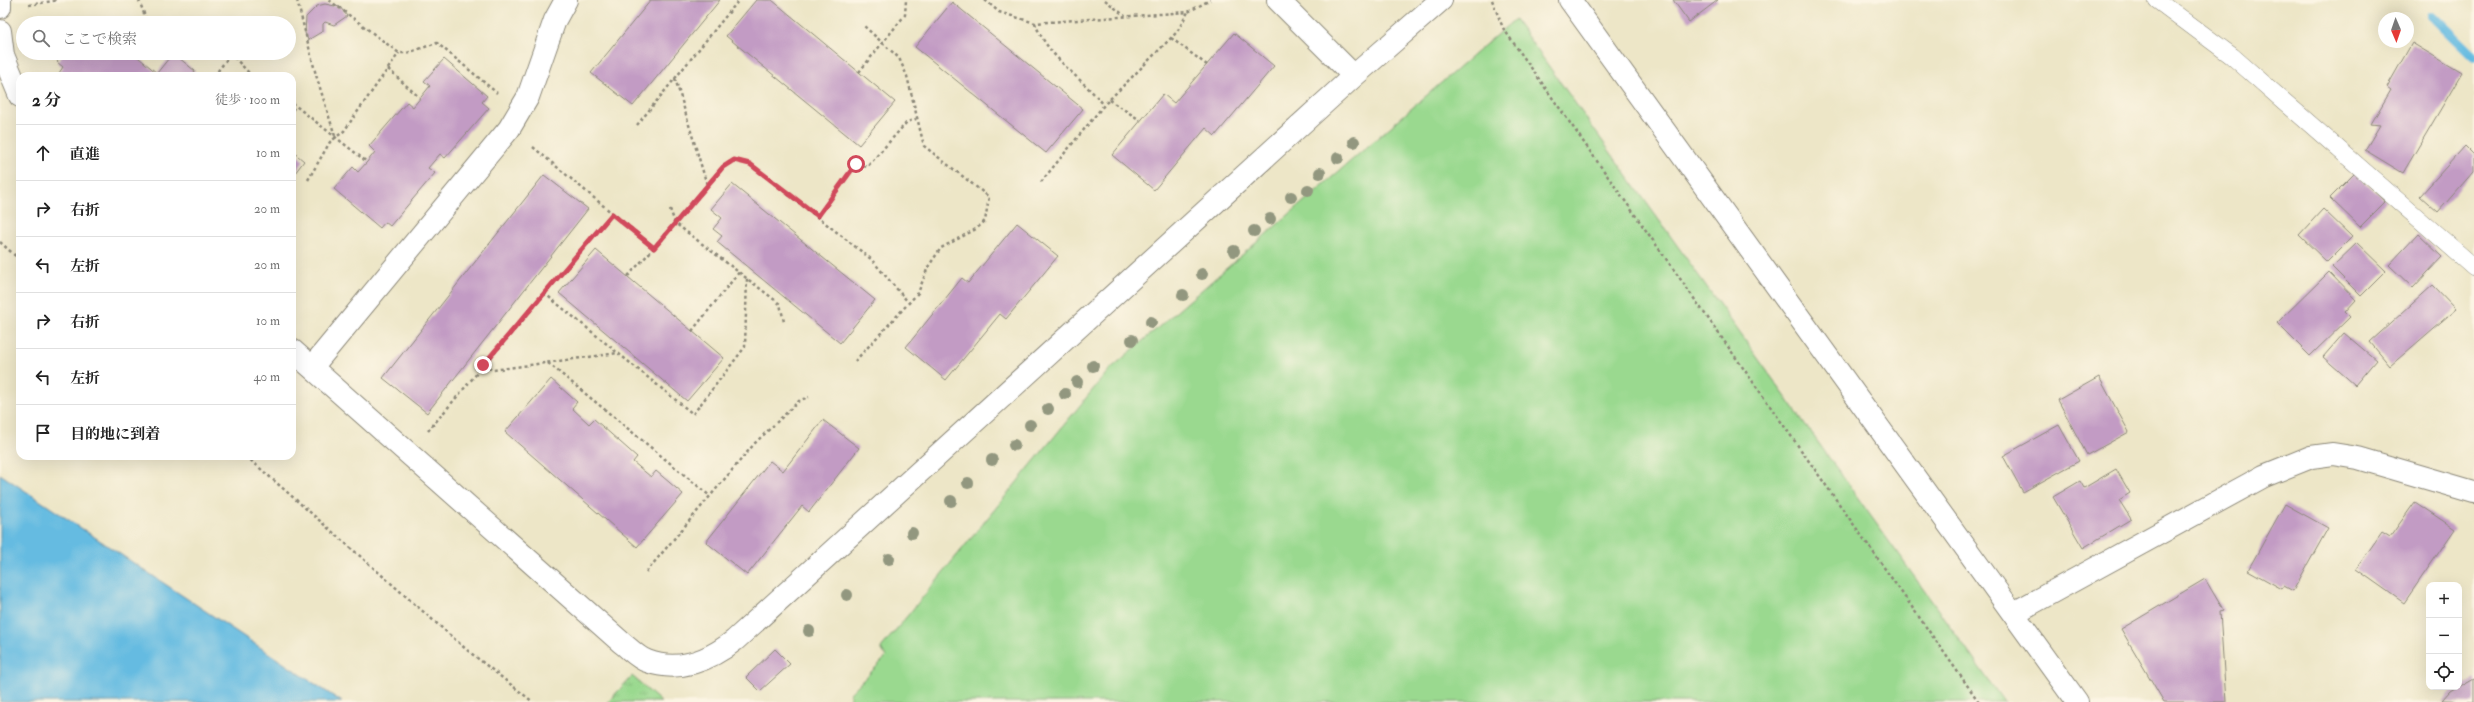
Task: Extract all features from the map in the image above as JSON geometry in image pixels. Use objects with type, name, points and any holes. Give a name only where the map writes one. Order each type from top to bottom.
[{"type":"street","points":[[0,0],[0,7]]},
{"type":"street","points":[[312,367],[509,129],[528,97],[555,20],[566,0]]},
{"type":"street","points":[[1278,0],[1354,76]]},
{"type":"street","points":[[296,353],[622,643],[647,661],[683,665],[695,663],[718,654],[735,640],[1354,76],[1441,0]]},
{"type":"street","points":[[1570,0],[2077,702]]},
{"type":"street","points":[[0,31],[3,55],[16,86]]},
{"type":"street","points":[[2014,613],[2264,476],[2311,457],[2333,454],[2358,458],[2474,492]]},
{"type":"lane","points":[[2157,0],[2232,56],[2474,267]]},
{"type":"path","points":[[24,6],[58,0]]},
{"type":"path","points":[[139,0],[145,16]]},
{"type":"path","points":[[297,0],[316,75],[335,136]]},
{"type":"path","points":[[329,0],[400,52],[407,53],[437,43],[502,97]]},
{"type":"path","points":[[637,125],[739,0]]},
{"type":"path","points":[[859,72],[905,15],[906,0]]},
{"type":"path","points":[[985,0],[999,12],[1035,23],[1188,12],[1210,0]]},
{"type":"path","points":[[1105,0],[1125,17]]},
{"type":"path","points":[[1492,0],[1502,28],[1979,702]]},
{"type":"path","points":[[1041,182],[1108,100],[1171,38],[1188,12]]},
{"type":"path","points":[[1035,23],[1041,38],[1064,66],[1087,84],[1104,105]]},
{"type":"path","points":[[855,361],[908,302],[918,293],[928,267],[941,248],[976,229],[985,221],[989,197],[924,146],[916,119],[907,76],[899,58],[864,26]]},
{"type":"path","points":[[1171,38],[1207,65]]},
{"type":"path","points":[[308,180],[335,136],[344,131],[400,52]]},
{"type":"path","points":[[217,72],[226,60]]},
{"type":"path","points":[[237,60],[248,72]]},
{"type":"path","points":[[388,69],[420,98]]},
{"type":"path","points":[[675,78],[707,186]]},
{"type":"path","points":[[1108,100],[1140,120]]},
{"type":"path","points":[[296,106],[367,162]]},
{"type":"path","points":[[818,216],[856,164],[867,167],[907,122],[916,119]]},
{"type":"path","points":[[529,144],[654,248]]},
{"type":"path","points":[[628,276],[654,248],[723,167],[734,160],[750,164],[871,259],[908,302]]},
{"type":"path","points":[[670,209],[675,223],[740,271],[780,304],[784,322]]},
{"type":"path","points":[[423,433],[428,431],[612,214]]},
{"type":"path","points":[[0,242],[16,256]]},
{"type":"path","points":[[692,331],[740,271]]},
{"type":"path","points":[[544,293],[693,414],[745,347],[747,277]]},
{"type":"path","points":[[483,365],[492,370],[618,353]]},
{"type":"path","points":[[548,363],[710,496]]},
{"type":"path","points":[[646,572],[755,443],[800,400],[809,397]]},
{"type":"path","points":[[251,460],[467,650],[533,702]]},
{"type":"green space","points":[[1515,19],[2004,702],[851,702],[850,693],[886,657],[881,648],[1109,370]]},
{"type":"green space","points":[[632,676],[661,702],[608,702]]},
{"type":"water","points":[[0,474],[342,702],[0,702]]},
{"type":"building","points":[[651,0],[720,0],[633,106],[591,73]]},
{"type":"building","points":[[756,0],[772,0],[895,102],[859,145],[726,36]]},
{"type":"building","points":[[1673,0],[1718,0],[1689,22]]},
{"type":"building","points":[[952,2],[1083,109],[1046,153],[915,47]]},
{"type":"building","points":[[325,4],[340,7],[347,16],[334,25],[325,22],[323,24],[323,31],[308,40],[305,33],[306,17],[317,6]]},
{"type":"building","points":[[1234,33],[1274,66],[1215,136],[1206,128],[1154,190],[1112,155],[1163,94],[1174,103]]},
{"type":"building","points":[[2414,44],[2462,73],[2403,173],[2365,150],[2380,125],[2371,124],[2391,90],[2387,87],[2409,48],[2414,48]]},
{"type":"building","points":[[444,59],[487,96],[482,102],[489,108],[445,158],[440,154],[428,168],[435,173],[390,226],[385,222],[380,228],[334,189],[353,167],[358,172],[367,162],[375,152],[369,146],[407,102],[413,107],[430,86],[424,81]]},
{"type":"building","points":[[59,60],[141,60],[156,72],[60,72],[63,67],[57,62]]},
{"type":"building","points":[[167,60],[182,60],[195,71],[158,72]]},
{"type":"building","points":[[2465,146],[2474,155],[2474,171],[2438,212],[2420,196]]},
{"type":"building","points":[[296,154],[304,161],[296,172]]},
{"type":"building","points":[[2355,173],[2385,202],[2360,227],[2330,198]]},
{"type":"building","points":[[544,175],[588,209],[427,413],[383,378]]},
{"type":"building","points":[[732,184],[875,300],[840,343],[717,242],[722,236],[713,229],[722,218],[711,209]]},
{"type":"building","points":[[2323,209],[2352,237],[2327,262],[2299,235]]},
{"type":"building","points":[[1017,223],[1058,256],[1006,319],[1000,314],[946,380],[906,347],[962,278],[968,283]]},
{"type":"building","points":[[2418,234],[2442,257],[2413,288],[2389,265]]},
{"type":"building","points":[[2357,243],[2386,271],[2361,296],[2332,267]]},
{"type":"building","points":[[596,250],[724,358],[687,401],[559,293]]},
{"type":"building","points":[[2329,272],[2356,300],[2345,312],[2350,317],[2310,356],[2277,323]]},
{"type":"building","points":[[2433,285],[2456,309],[2390,366],[2370,342]]},
{"type":"building","points":[[2344,333],[2376,360],[2355,385],[2323,357]]},
{"type":"building","points":[[2099,377],[2129,432],[2087,455],[2058,400]]},
{"type":"building","points":[[551,379],[577,402],[572,408],[589,424],[594,419],[637,457],[633,462],[651,477],[656,471],[683,494],[637,547],[505,432]]},
{"type":"building","points":[[823,420],[859,448],[809,512],[802,506],[747,575],[706,542],[770,461],[783,471]]},
{"type":"building","points":[[2059,425],[2079,461],[2023,492],[2003,456]]},
{"type":"building","points":[[2116,469],[2130,493],[2119,500],[2131,519],[2083,548],[2053,497],[2080,481],[2084,488]]},
{"type":"building","points":[[2415,502],[2455,529],[2404,603],[2356,569],[2382,532],[2390,537]]},
{"type":"building","points":[[2285,504],[2328,528],[2293,591],[2284,586],[2282,589],[2248,570]]},
{"type":"building","points":[[2205,579],[2224,611],[2220,612],[2226,702],[2164,702],[2121,629]]},
{"type":"building","points":[[775,649],[790,664],[760,691],[746,677]]},
{"type":"building","points":[[2474,678],[2474,702],[2442,701],[2453,690],[2462,690],[2462,685]]},
{"type":"waterway","points":[[2432,16],[2474,57]]},
{"type":"route","points":[[483,365],[612,214],[654,248],[723,167],[734,160],[750,164],[818,216],[856,164]]}]
